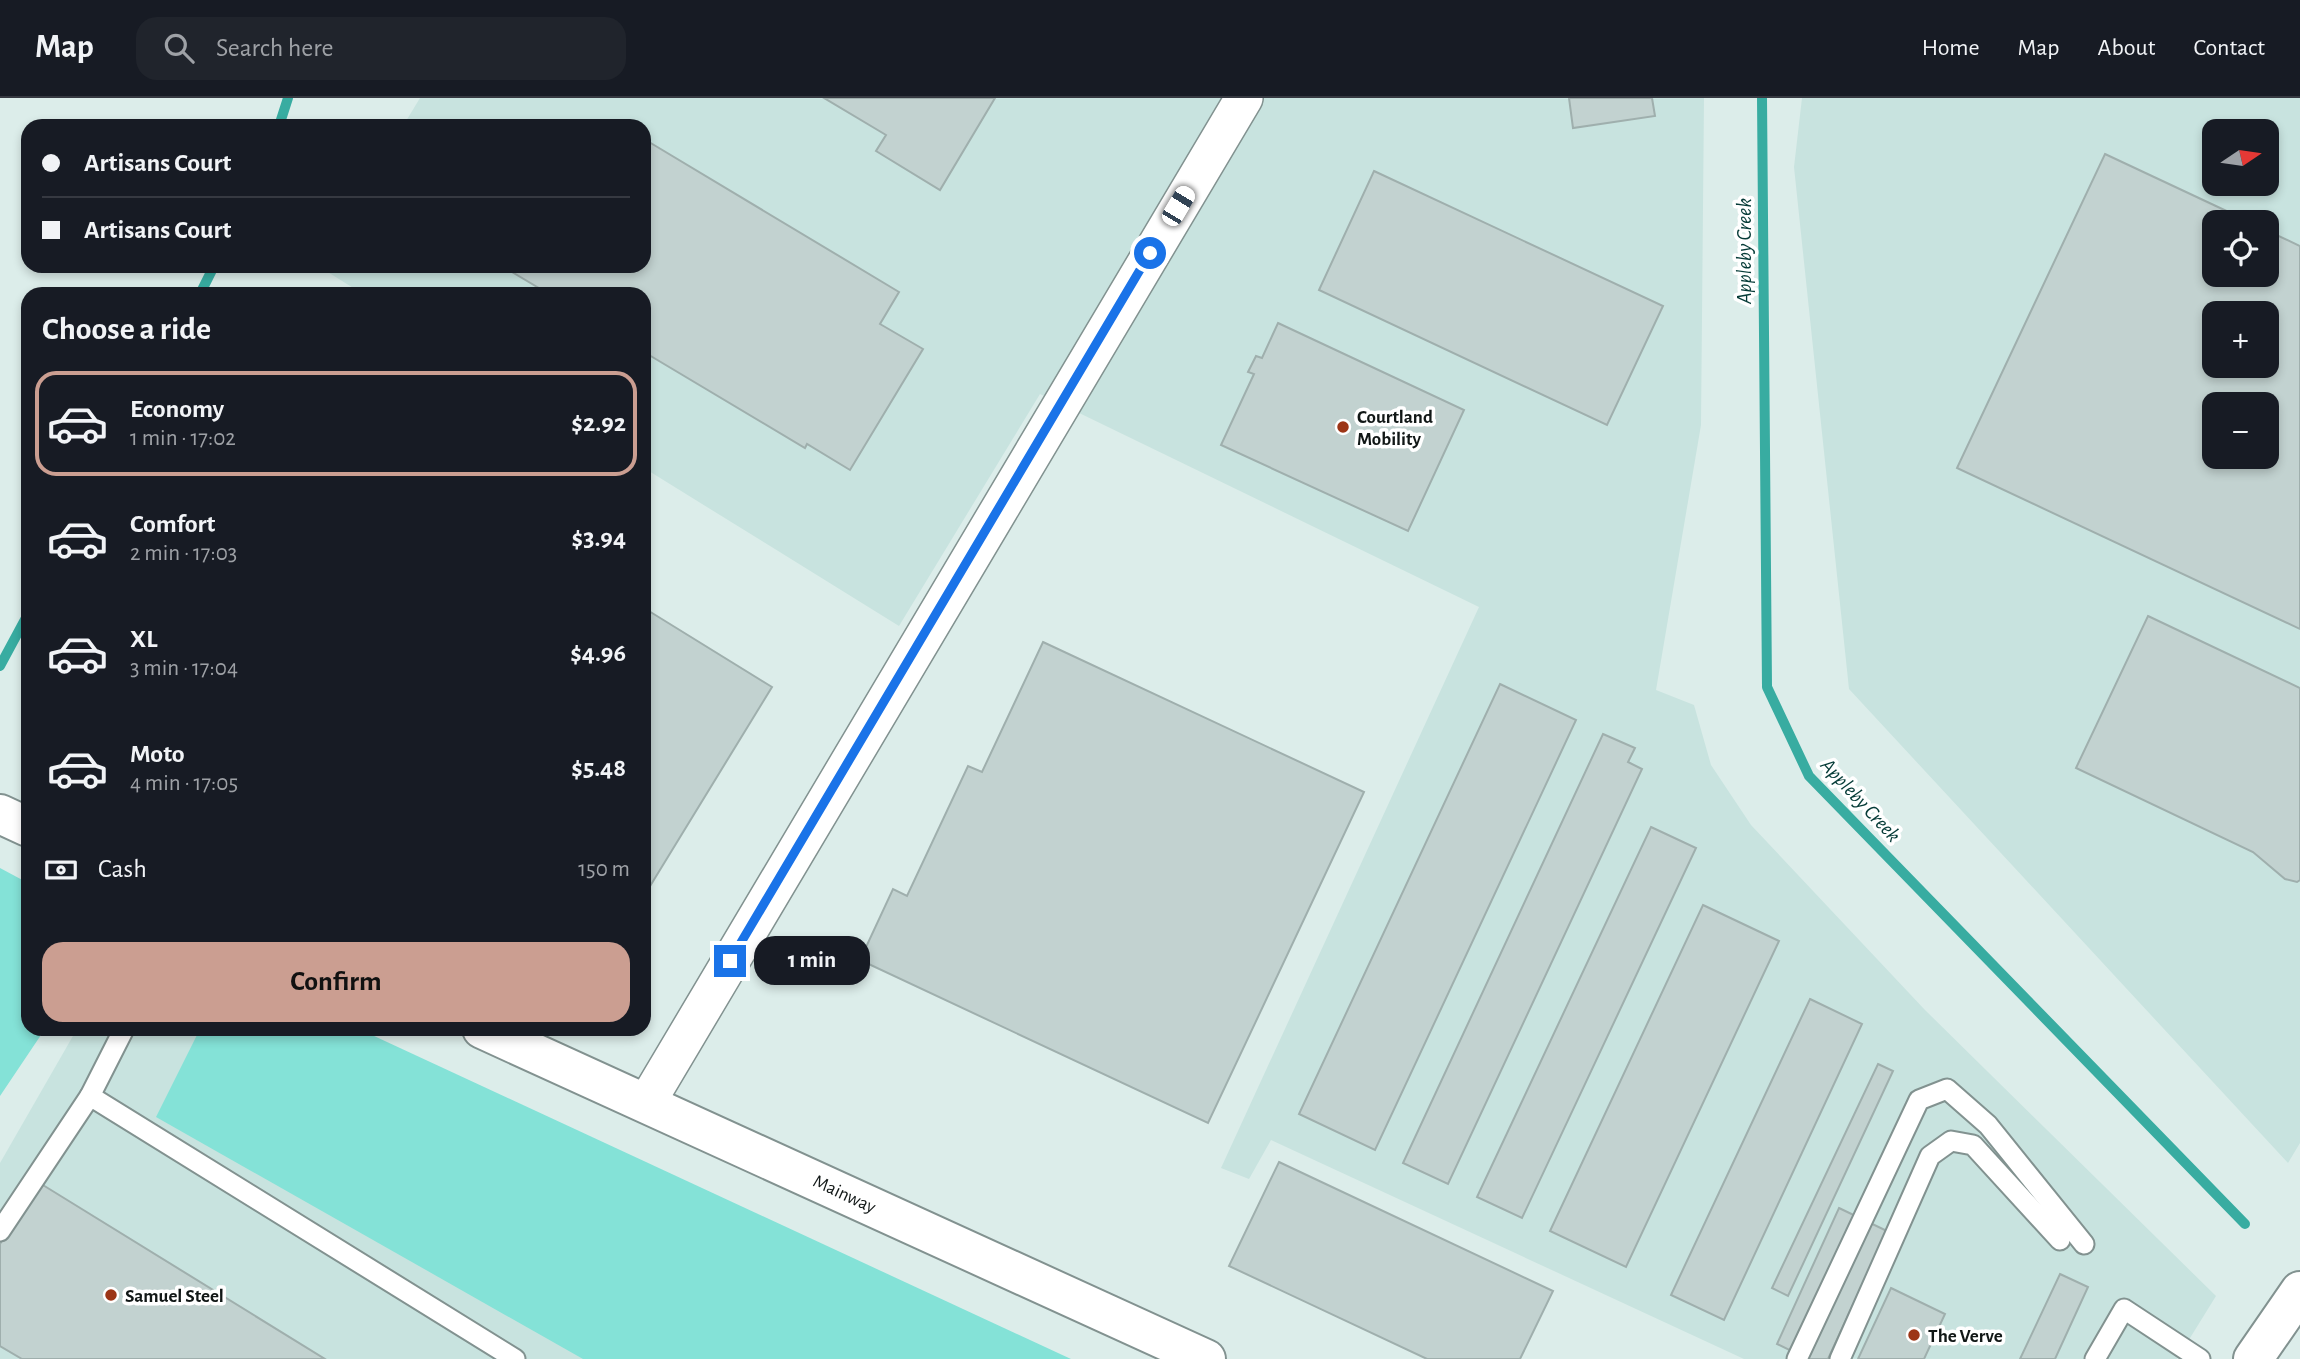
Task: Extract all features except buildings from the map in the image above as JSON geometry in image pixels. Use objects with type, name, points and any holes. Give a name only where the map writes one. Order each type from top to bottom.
[{"type":"street","points":[[647,1102],[1244,98]]},
{"type":"street","points":[[0,814],[21,824]]},
{"type":"street","name":"Mainway","points":[[498,1036],[1206,1359]]},
{"type":"street","points":[[2253,1359],[2300,1291]]},
{"type":"lane","points":[[0,1231],[90,1096],[120,1036]]},
{"type":"lane","points":[[1797,1359],[1919,1100],[1947,1089],[1988,1125],[2084,1244]]},
{"type":"lane","points":[[90,1096],[515,1359]]},
{"type":"lane","points":[[1840,1359],[1930,1156],[1951,1141],[1973,1145],[2060,1240]]},
{"type":"lane","points":[[2095,1359],[2124,1309],[2200,1359]]},
{"type":"shaded area","points":[[420,98],[1704,98],[1701,425],[1656,690],[1694,705],[1711,765],[1751,825],[1925,1010],[2216,1296],[2177,1359],[1744,1359],[1271,1140],[1249,1179],[1221,1168],[1479,607],[1040,394],[899,626],[651,472],[651,287],[352,287],[329,273],[651,273],[651,119],[407,119]]},
{"type":"shaded area","points":[[1802,98],[2300,98],[2300,1143],[2288,1163],[1849,689],[1794,167]]},
{"type":"shaded area","points":[[0,868],[21,879],[21,1036],[40,1036],[0,1096]]},
{"type":"shaded area","points":[[73,1036],[237,1036],[731,1359],[0,1359],[0,1163]]},
{"type":"shaded area","points":[[196,1036],[374,1036],[1071,1359],[583,1359],[156,1117]]},
{"type":"waterway","name":"Appleby Creek","points":[[281,119],[288,98]]},
{"type":"waterway","name":"Appleby Creek","points":[[1762,98],[1767,687],[1809,776],[2245,1224]]},
{"type":"waterway","name":"Appleby Creek","points":[[204,287],[210,273]]},
{"type":"waterway","name":"Appleby Creek","points":[[0,666],[21,627]]},
{"type":"place","name":"Courtland Mobility","points":[[1343,427]]},
{"type":"place","name":"Samuel Steel","points":[[111,1295]]},
{"type":"place","name":"The Verve","points":[[1914,1335]]},
{"type":"route","points":[[730,961],[1150,253]]}]
